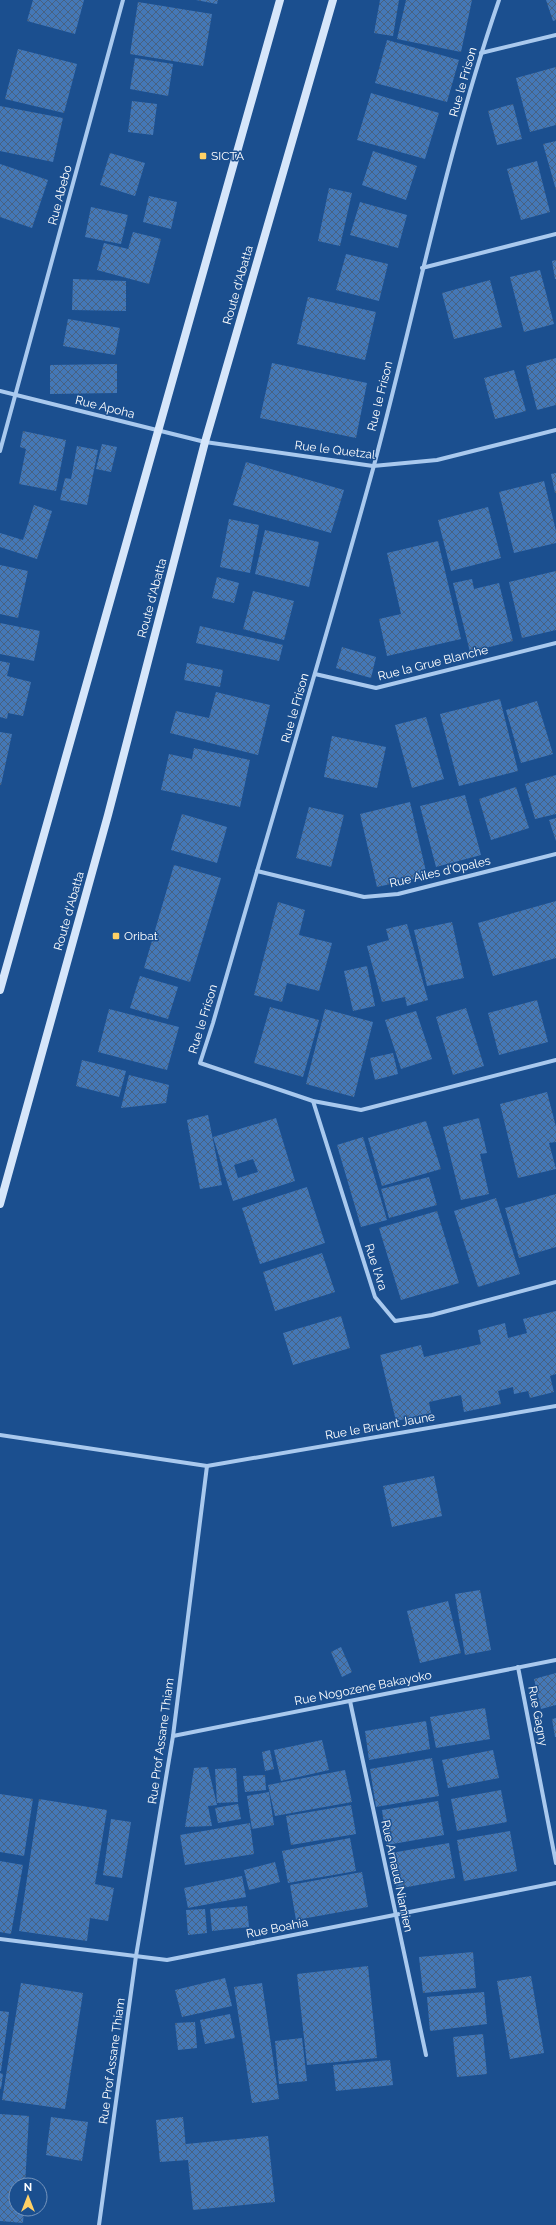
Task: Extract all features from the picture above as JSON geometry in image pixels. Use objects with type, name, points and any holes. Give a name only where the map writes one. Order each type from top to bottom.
[{"type":"street","name":"Rue Abebo","points":[[0,451],[123,0]]},
{"type":"street","points":[[0,990],[280,0]]},
{"type":"street","name":"Route d'Abatta","points":[[0,1204],[108,815],[204,442],[334,0]]},
{"type":"street","name":"Rue le Frison","points":[[499,0],[481,53],[422,268],[373,466],[315,674],[200,1063],[313,1101],[361,1110],[556,1060]]},
{"type":"street","points":[[481,53],[556,35]]},
{"type":"street","points":[[422,268],[556,234]]},
{"type":"street","name":"Rue Apoha","points":[[0,391],[204,442]]},
{"type":"street","name":"Rue le Quetzal","points":[[204,442],[373,466],[437,460],[556,430]]},
{"type":"street","name":"Rue la Grue Blanche","points":[[315,674],[376,688],[556,643]]},
{"type":"street","name":"Rue Ailes d'Opales","points":[[257,871],[364,897],[398,894],[556,854]]},
{"type":"street","name":"Rue l'Ara","points":[[313,1101],[375,1297],[395,1321],[432,1315],[556,1282]]},
{"type":"street","name":"Rue le Bruant Jaune","points":[[207,1466],[556,1406]]},
{"type":"street","points":[[0,1435],[207,1466]]},
{"type":"street","name":"Rue Prof Assane Thiam","points":[[99,2225],[136,1956],[173,1736],[207,1466]]},
{"type":"street","name":"Rue Nogozene Bakayoko","points":[[173,1736],[556,1660]]},
{"type":"street","name":"Rue Gagny","points":[[518,1667],[556,1863]]},
{"type":"street","name":"Rue Arnaud Niamien","points":[[350,1701],[426,2055]]},
{"type":"street","name":"Rue Boahia","points":[[0,1939],[167,1960],[556,1883]]},
{"type":"building","points":[[33,0],[84,0],[75,34],[27,21]]},
{"type":"building","points":[[196,0],[218,0],[217,4]]},
{"type":"building","points":[[380,0],[399,0],[393,36],[374,33]]},
{"type":"building","points":[[406,0],[472,0],[461,52],[397,39]]},
{"type":"building","points":[[546,0],[556,0],[556,20],[553,21]]},
{"type":"building","points":[[138,2],[212,14],[203,66],[130,54]]},
{"type":"building","points":[[387,40],[459,60],[447,102],[375,83]]},
{"type":"building","points":[[18,49],[77,64],[64,113],[5,99]]},
{"type":"building","points":[[135,58],[173,64],[168,96],[130,89]]},
{"type":"building","points":[[556,67],[556,125],[530,132],[516,78]]},
{"type":"building","points":[[371,93],[439,113],[425,159],[357,140]]},
{"type":"building","points":[[132,101],[157,104],[153,135],[128,132]]},
{"type":"building","points":[[513,104],[522,139],[497,145],[488,111]]},
{"type":"building","points":[[0,106],[63,118],[53,162],[0,151]]},
{"type":"building","points":[[556,141],[556,190],[543,144]]},
{"type":"building","points":[[373,151],[417,166],[406,200],[362,185]]},
{"type":"building","points":[[110,153],[145,163],[135,196],[100,185]]},
{"type":"building","points":[[537,161],[550,212],[521,220],[507,169]]},
{"type":"building","points":[[0,164],[48,180],[32,228],[0,217]]},
{"type":"building","points":[[329,188],[352,193],[340,246],[318,241]]},
{"type":"building","points":[[149,196],[177,202],[171,229],[143,222]]},
{"type":"building","points":[[360,202],[407,215],[398,248],[350,235]]},
{"type":"building","points":[[91,207],[128,215],[121,244],[85,237]]},
{"type":"building","points":[[133,232],[161,239],[149,284],[97,270],[104,243],[128,249]]},
{"type":"building","points":[[346,254],[388,264],[379,301],[336,290]]},
{"type":"building","points":[[556,260],[556,279],[555,279],[552,261]]},
{"type":"building","points":[[540,270],[554,324],[524,332],[510,277]]},
{"type":"building","points":[[73,279],[126,281],[126,311],[72,310]]},
{"type":"building","points":[[490,280],[502,327],[454,339],[442,293]]},
{"type":"building","points":[[308,297],[376,312],[365,360],[297,344]]},
{"type":"building","points":[[68,319],[120,328],[115,355],[63,346]]},
{"type":"building","points":[[556,358],[556,405],[537,410],[526,366]]},
{"type":"building","points":[[272,363],[367,383],[356,438],[260,418]]},
{"type":"building","points":[[117,364],[117,393],[50,394],[50,365]]},
{"type":"building","points":[[514,370],[526,411],[495,419],[484,378]]},
{"type":"building","points":[[23,431],[66,440],[56,491],[19,484],[26,449],[20,447]]},
{"type":"building","points":[[102,444],[117,447],[111,472],[96,469]]},
{"type":"building","points":[[77,446],[98,450],[87,505],[60,500],[65,478],[71,479]]},
{"type":"building","points":[[246,462],[344,490],[331,533],[233,505]]},
{"type":"building","points":[[556,473],[556,493],[555,493],[551,474]]},
{"type":"building","points":[[544,481],[556,531],[556,543],[514,553],[499,492]]},
{"type":"building","points":[[34,505],[52,511],[37,559],[0,547],[0,533],[23,540]]},
{"type":"building","points":[[488,507],[501,558],[451,571],[438,520]]},
{"type":"building","points":[[229,519],[259,525],[250,573],[220,567]]},
{"type":"building","points":[[265,530],[319,542],[309,587],[255,574]]},
{"type":"building","points":[[438,541],[461,639],[387,656],[379,619],[401,614],[387,553]]},
{"type":"building","points":[[0,565],[28,571],[18,618],[0,614]]},
{"type":"building","points":[[556,571],[556,630],[522,638],[509,582]]},
{"type":"building","points":[[217,577],[239,583],[234,603],[212,598]]},
{"type":"building","points":[[472,579],[474,589],[499,583],[513,641],[470,652],[453,583]]},
{"type":"building","points":[[253,591],[294,601],[284,640],[243,629]]},
{"type":"building","points":[[0,623],[40,631],[34,661],[0,654]]},
{"type":"building","points":[[200,626],[283,645],[279,661],[196,643]]},
{"type":"building","points":[[342,647],[376,657],[371,678],[336,668]]},
{"type":"building","points":[[0,661],[10,663],[7,676],[31,682],[23,716],[8,713],[7,719],[0,717]]},
{"type":"building","points":[[187,663],[223,670],[220,687],[184,680]]},
{"type":"building","points":[[216,692],[270,705],[258,755],[170,733],[176,711],[209,718]]},
{"type":"building","points":[[500,699],[518,771],[459,786],[440,714]]},
{"type":"building","points":[[537,701],[553,754],[521,763],[506,710]]},
{"type":"building","points":[[426,717],[444,779],[412,788],[395,725]]},
{"type":"building","points":[[0,732],[12,734],[1,785],[0,785]]},
{"type":"building","points":[[332,736],[386,747],[377,788],[324,777]]},
{"type":"building","points":[[194,748],[250,760],[240,807],[161,790],[169,754],[192,759]]},
{"type":"building","points":[[556,775],[556,814],[535,819],[525,784]]},
{"type":"building","points":[[516,787],[529,828],[491,840],[479,799]]},
{"type":"building","points":[[465,795],[481,855],[436,867],[420,806]]},
{"type":"building","points":[[410,802],[427,876],[377,887],[360,814]]},
{"type":"building","points":[[309,807],[344,815],[331,867],[296,858]]},
{"type":"building","points":[[182,814],[227,827],[217,863],[171,850]]},
{"type":"building","points":[[556,818],[556,841],[549,820]]},
{"type":"building","points":[[174,865],[221,878],[190,982],[144,968]]},
{"type":"building","points":[[556,901],[556,958],[493,976],[478,923]]},
{"type":"building","points":[[278,902],[305,910],[299,935],[332,943],[319,991],[287,983],[282,1002],[254,995]]},
{"type":"building","points":[[452,922],[464,978],[427,986],[414,930]]},
{"type":"building","points":[[407,924],[428,1000],[407,1006],[405,997],[382,1002],[367,946],[389,940],[386,929]]},
{"type":"building","points":[[367,966],[375,1006],[353,1011],[344,971]]},
{"type":"building","points":[[140,976],[178,987],[168,1019],[130,1008]]},
{"type":"building","points":[[537,1000],[548,1042],[499,1055],[488,1013]]},
{"type":"building","points":[[270,1007],[319,1020],[303,1077],[254,1063]]},
{"type":"building","points":[[466,1008],[484,1066],[453,1075],[436,1017]]},
{"type":"building","points":[[109,1009],[179,1027],[167,1070],[98,1052]]},
{"type":"building","points":[[325,1009],[373,1022],[354,1097],[306,1084]]},
{"type":"building","points":[[416,1011],[432,1059],[401,1069],[385,1020]]},
{"type":"building","points":[[393,1053],[398,1074],[375,1080],[370,1058]]},
{"type":"building","points":[[82,1060],[126,1071],[119,1097],[76,1086]]},
{"type":"building","points":[[129,1075],[169,1085],[166,1103],[121,1108]]},
{"type":"building","points":[[547,1092],[556,1127],[556,1142],[549,1143],[556,1169],[518,1178],[500,1104]]},
{"type":"building","points":[[208,1115],[222,1185],[200,1189],[187,1120]]},
{"type":"building","points":[[276,1118],[295,1181],[233,1201],[213,1137]],"holes":[[[253,1159],[258,1172],[238,1178],[234,1165]]]},
{"type":"building","points":[[479,1118],[487,1153],[480,1154],[489,1194],[461,1200],[443,1127]]},
{"type":"building","points":[[426,1121],[441,1169],[382,1186],[368,1138]]},
{"type":"building","points":[[363,1137],[387,1220],[361,1227],[337,1145]]},
{"type":"building","points":[[429,1177],[437,1205],[389,1218],[381,1189]]},
{"type":"building","points":[[307,1187],[325,1243],[260,1264],[242,1208]]},
{"type":"building","points":[[556,1194],[556,1247],[519,1258],[505,1208]]},
{"type":"building","points":[[496,1198],[520,1274],[478,1287],[454,1211]]},
{"type":"building","points":[[437,1211],[459,1283],[401,1300],[379,1228]]},
{"type":"building","points":[[322,1253],[335,1292],[275,1311],[263,1272]]},
{"type":"building","points":[[556,1311],[556,1374],[550,1376],[554,1392],[530,1398],[528,1391],[514,1394],[513,1387],[498,1391],[501,1404],[464,1412],[461,1395],[429,1402],[431,1413],[396,1421],[380,1355],[421,1345],[424,1357],[481,1344],[478,1330],[505,1323],[508,1338],[527,1333],[523,1319]]},
{"type":"building","points":[[341,1316],[350,1348],[293,1365],[283,1333]]},
{"type":"building","points":[[434,1476],[442,1516],[392,1527],[383,1486]]},
{"type":"building","points":[[480,1590],[491,1650],[465,1655],[455,1594]]},
{"type":"building","points":[[448,1601],[461,1653],[420,1663],[407,1611]]},
{"type":"building","points":[[341,1647],[352,1672],[342,1677],[331,1652]]},
{"type":"building","points":[[556,1673],[556,1705],[541,1709],[534,1679]]},
{"type":"building","points":[[485,1708],[490,1739],[436,1748],[430,1717]]},
{"type":"building","points":[[556,1718],[556,1737],[555,1737],[552,1719]]},
{"type":"building","points":[[426,1721],[430,1749],[369,1760],[365,1731]]},
{"type":"building","points":[[322,1740],[329,1770],[281,1781],[274,1750]]},
{"type":"building","points":[[270,1750],[274,1769],[265,1771],[262,1752]]},
{"type":"building","points":[[493,1750],[499,1778],[448,1788],[442,1760]]},
{"type":"building","points":[[432,1758],[439,1796],[376,1807],[370,1769]]},
{"type":"building","points":[[208,1767],[217,1805],[208,1806],[212,1826],[185,1827],[194,1768]]},
{"type":"building","points":[[236,1768],[238,1802],[217,1803],[215,1769]]},
{"type":"building","points":[[345,1770],[352,1802],[275,1816],[268,1785]]},
{"type":"building","points":[[265,1775],[266,1790],[245,1792],[243,1776]]},
{"type":"building","points":[[501,1790],[507,1822],[457,1831],[451,1799]]},
{"type":"building","points":[[269,1792],[274,1825],[252,1829],[247,1796]]},
{"type":"building","points":[[0,1794],[33,1799],[24,1856],[0,1852]]},
{"type":"building","points":[[39,1799],[107,1810],[95,1884],[114,1888],[108,1921],[90,1918],[87,1941],[19,1931]]},
{"type":"building","points":[[438,1801],[444,1835],[387,1845],[382,1810]]},
{"type":"building","points":[[238,1804],[241,1819],[218,1823],[215,1808]]},
{"type":"building","points":[[351,1805],[356,1834],[291,1845],[286,1816]]},
{"type":"building","points":[[111,1819],[131,1822],[122,1878],[103,1875]]},
{"type":"building","points":[[250,1823],[254,1854],[185,1865],[180,1835]]},
{"type":"building","points":[[510,1831],[517,1871],[464,1881],[457,1840]]},
{"type":"building","points":[[350,1838],[356,1871],[288,1883],[282,1851]]},
{"type":"building","points":[[449,1843],[455,1878],[397,1889],[391,1853]]},
{"type":"building","points":[[0,1861],[23,1865],[11,1934],[0,1932]]},
{"type":"building","points":[[275,1862],[280,1882],[249,1890],[244,1870]]},
{"type":"building","points":[[362,1872],[368,1907],[296,1920],[290,1885]]},
{"type":"building","points":[[242,1876],[246,1897],[188,1908],[184,1888]]},
{"type":"building","points":[[247,1906],[249,1927],[212,1931],[210,1909]]},
{"type":"building","points":[[205,1909],[207,1933],[188,1935],[186,1910]]},
{"type":"building","points":[[473,1952],[476,1988],[423,1993],[419,1957]]},
{"type":"building","points":[[368,1966],[377,2058],[307,2065],[297,1974]]},
{"type":"building","points":[[531,1976],[544,2053],[510,2059],[497,1981]]},
{"type":"building","points":[[225,1978],[232,2006],[182,2017],[175,1990]]},
{"type":"building","points":[[21,1983],[83,1993],[65,2109],[2,2100]]},
{"type":"building","points":[[262,1983],[279,2099],[252,2103],[234,1987]]},
{"type":"building","points":[[484,1992],[487,2024],[430,2031],[427,1997]]},
{"type":"building","points":[[0,2011],[9,2012],[1,2071],[0,2071]]},
{"type":"building","points":[[230,2014],[235,2038],[205,2044],[200,2020]]},
{"type":"building","points":[[195,2022],[197,2048],[178,2050],[175,2023]]},
{"type":"building","points":[[483,2034],[487,2074],[457,2077],[453,2037]]},
{"type":"building","points":[[302,2038],[307,2081],[279,2084],[275,2041]]},
{"type":"building","points":[[390,2060],[393,2085],[336,2091],[333,2065]]},
{"type":"building","points":[[0,2073],[3,2074],[1,2089],[0,2089]]},
{"type":"building","points":[[0,2114],[29,2116],[25,2177],[8,2177],[8,2217],[23,2217],[23,2223],[0,2221]]},
{"type":"building","points":[[51,2117],[88,2122],[82,2161],[46,2155]]},
{"type":"building","points":[[183,2117],[187,2158],[186,2144],[268,2136],[275,2202],[193,2210],[188,2160],[160,2162],[156,2120]]},
{"type":"place","name":"SICTA","points":[[203,156]]},
{"type":"place","name":"Oribat","points":[[116,936]]}]
